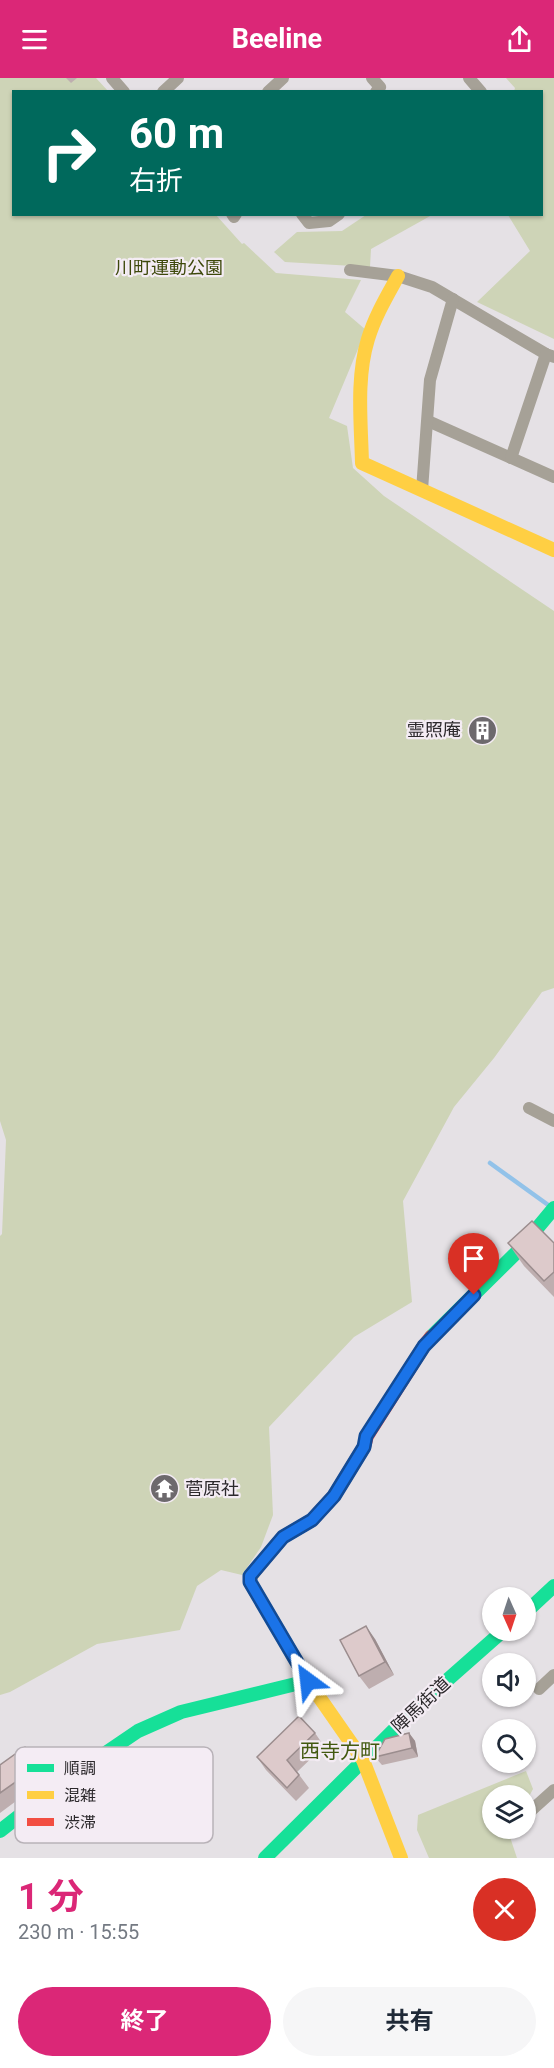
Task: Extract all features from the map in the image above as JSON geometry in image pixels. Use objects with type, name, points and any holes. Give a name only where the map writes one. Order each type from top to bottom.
[{"type":"street","points":[[112,78],[122,90]]},
{"type":"street","points":[[165,90],[178,78]]},
{"type":"street","points":[[270,90],[283,78]]},
{"type":"street","points":[[372,78],[380,87],[378,90]]},
{"type":"street","points":[[469,78],[479,90]]},
{"type":"street","points":[[304,216],[309,223],[329,222],[336,216]]},
{"type":"street","points":[[350,270],[398,276],[432,287],[550,355],[511,459]]},
{"type":"street","points":[[398,276],[375,319],[367,340],[362,364],[362,463],[554,550]]},
{"type":"street","points":[[422,490],[430,380],[453,299]]},
{"type":"street","points":[[428,421],[554,477]]},
{"type":"street","points":[[529,1108],[554,1121]]},
{"type":"street","points":[[401,1858],[363,1760],[308,1681],[250,1582],[250,1576],[283,1537],[312,1520],[334,1496],[364,1447],[366,1436],[424,1346],[444,1323],[519,1250],[554,1208]]},
{"type":"street","points":[[536,1603],[554,1586]]},
{"type":"street","name":"陣馬街道","points":[[265,1858],[419,1705],[492,1641]]},
{"type":"street","points":[[539,1689],[554,1675]]},
{"type":"street","points":[[114,1747],[138,1731],[181,1712],[308,1681]]},
{"type":"street","points":[[536,1806],[554,1790]]},
{"type":"street","points":[[0,1831],[15,1819]]},
{"type":"green space","name":"川町運動公園","points":[[0,78],[96,78],[107,90],[12,90],[12,216],[217,216],[242,244],[244,243],[276,273],[361,280],[345,312],[366,330],[329,418],[347,426],[353,468],[384,496],[554,611],[554,988],[542,992],[494,1058],[454,1107],[403,1201],[412,1302],[354,1337],[269,1427],[273,1515],[261,1547],[242,1575],[221,1570],[197,1586],[180,1630],[97,1644],[10,1692],[0,1695],[0,1236],[2,1234],[6,1140],[0,1121]]},
{"type":"green space","points":[[506,78],[554,78],[554,339],[477,302],[530,251],[509,216],[543,216],[543,90],[514,90]]},
{"type":"green space","points":[[364,216],[430,216],[371,249],[370,267],[285,262],[274,252],[297,232],[342,231]]},
{"type":"green space","points":[[521,1773],[527,1773],[531,1785],[492,1785]]},
{"type":"green space","points":[[482,1789],[482,1839],[511,1839],[517,1858],[429,1858],[417,1830],[418,1815]]},
{"type":"building","points":[[532,1221],[554,1243],[554,1272],[544,1281],[508,1243]]},
{"type":"building","points":[[366,1626],[385,1662],[359,1676],[340,1640]]},
{"type":"building","points":[[299,1716],[315,1733],[287,1760],[299,1775],[287,1788],[257,1757]]},
{"type":"building","points":[[409,1733],[412,1748],[375,1757],[385,1739]]},
{"type":"building","points":[[15,1754],[15,1782],[0,1793],[0,1765]]},
{"type":"waterway","points":[[490,1163],[551,1207]]},
{"type":"traffic: fast","points":[[431,1337],[519,1250],[554,1208]]},
{"type":"traffic: fast","points":[[536,1603],[554,1586]]},
{"type":"traffic: fast","points":[[265,1858],[419,1705],[492,1641]]},
{"type":"traffic: fast","points":[[114,1747],[138,1731],[181,1712],[308,1681]]},
{"type":"traffic: fast","points":[[0,1831],[15,1819]]},
{"type":"traffic: slow","points":[[398,276],[374,322],[364,354],[360,400],[362,463],[554,550]]},
{"type":"traffic: slow","points":[[256,1569],[250,1577],[250,1582],[308,1681],[363,1760],[401,1858]]},
{"type":"traffic: jam","points":[[256,1569],[283,1537],[312,1520],[334,1496],[364,1447],[367,1436],[431,1337]]},
{"type":"place","name":"霊照庵","points":[[482,730]]},
{"type":"place","name":"菅原社","points":[[164,1489]]},
{"type":"district","name":"西寺方町","points":[[340,1751]]},
{"type":"route","points":[[308,1681],[250,1582],[250,1576],[283,1537],[312,1520],[342,1486],[364,1447],[366,1436],[424,1346],[444,1323],[474,1295]]}]
